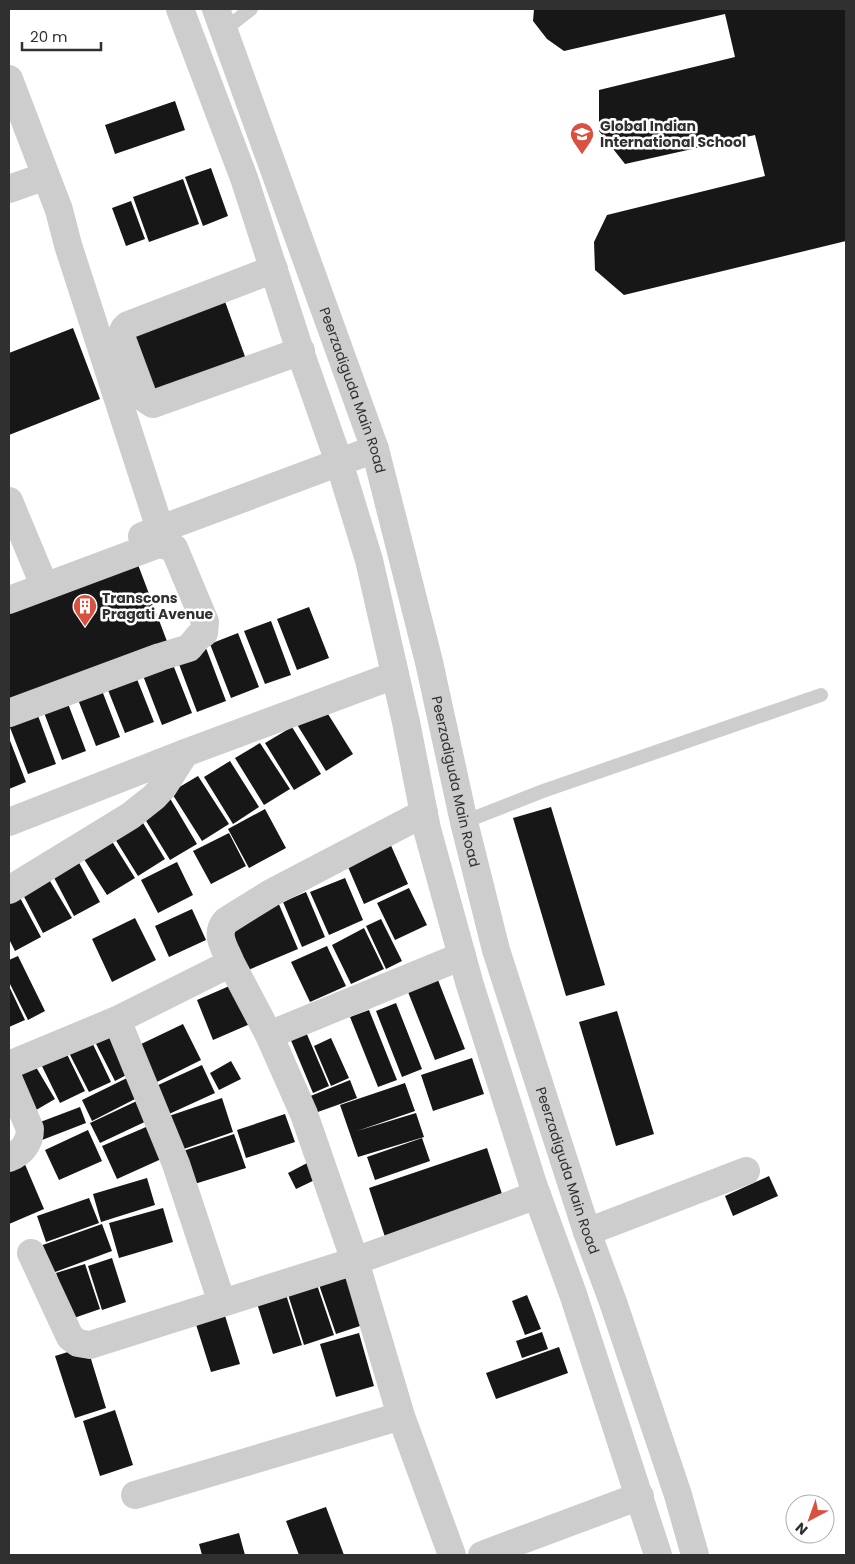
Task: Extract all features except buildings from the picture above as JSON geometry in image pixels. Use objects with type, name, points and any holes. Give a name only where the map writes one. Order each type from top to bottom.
[{"type":"street","points":[[180,9],[244,178],[339,462],[369,560],[424,813],[470,985],[537,1195],[574,1294],[658,1555]]},
{"type":"street","name":"Peerzadiguda Main Road","points":[[220,19],[375,449],[427,653],[464,822],[496,950],[587,1232],[613,1302],[695,1555]]},
{"type":"street","points":[[9,79],[59,210],[68,245],[160,529]]},
{"type":"street","points":[[9,189],[46,176]]},
{"type":"street","points":[[274,269],[128,325],[121,336],[144,398],[153,404],[301,351]]},
{"type":"street","points":[[9,584],[375,449]]},
{"type":"street","points":[[9,501],[39,573]]},
{"type":"street","points":[[9,600],[159,544],[174,548],[205,622],[204,634],[198,637],[189,648],[9,713]]},
{"type":"street","points":[[9,822],[185,753],[395,675]]},
{"type":"street","points":[[9,890],[130,816],[154,797],[164,786],[185,753]]},
{"type":"street","points":[[424,813],[271,893],[226,921],[221,926],[220,932],[231,963],[269,1034],[304,1114],[355,1261],[401,1416],[452,1555]]},
{"type":"street","points":[[269,1034],[462,956]]},
{"type":"street","points":[[9,1066],[117,1020],[231,963]]},
{"type":"street","points":[[117,1020],[176,1164],[222,1303]]},
{"type":"street","points":[[9,1080],[30,1129],[30,1138],[25,1147],[9,1158]]},
{"type":"street","points":[[587,1232],[746,1171]]},
{"type":"street","points":[[31,1253],[70,1337],[78,1343],[90,1345],[355,1261],[537,1195]]},
{"type":"street","points":[[134,1495],[401,1416]]},
{"type":"street","points":[[482,1555],[640,1496]]},
{"type":"lane","points":[[220,19],[251,9]]},
{"type":"lane","points":[[464,822],[543,791],[821,696]]},
{"type":"place","name":"Global Indian International School","points":[[582,155]]},
{"type":"place","name":"Transcons Pragati Avenue","points":[[85,627]]}]
